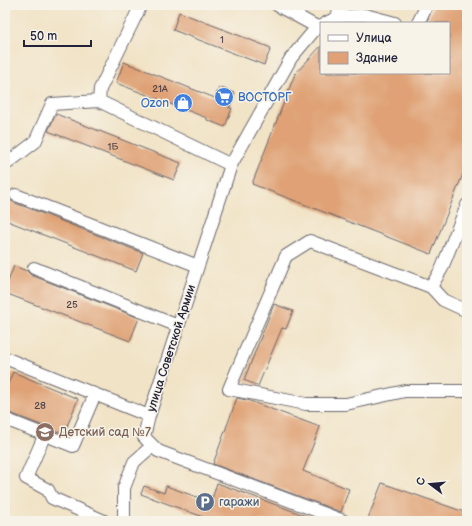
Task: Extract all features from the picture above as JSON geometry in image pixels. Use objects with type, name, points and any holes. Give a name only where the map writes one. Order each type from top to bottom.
[{"type":"street","points":[[99,100],[100,89],[141,5]]},
{"type":"street","points":[[277,5],[320,24]]},
{"type":"street","points":[[418,22],[427,5]]},
{"type":"street","points":[[339,11],[365,15],[391,22]]},
{"type":"street","name":"улица Советской Армии","points":[[326,22],[339,11]]},
{"type":"street","name":"улица Советской Армии","points":[[152,446],[144,437],[149,416],[231,165],[291,58],[320,27]]},
{"type":"street","points":[[5,165],[35,142],[52,104],[99,100],[231,165]]},
{"type":"street","points":[[16,195],[198,266]]},
{"type":"street","points":[[431,287],[442,268],[467,205]]},
{"type":"street","points":[[467,311],[443,300],[431,287],[310,241],[286,256],[229,389],[306,404],[346,404],[405,391],[467,391]]},
{"type":"street","points":[[34,268],[178,326]]},
{"type":"street","points":[[5,358],[149,416]]},
{"type":"street","points":[[5,419],[73,446],[95,394]]},
{"type":"street","points":[[44,434],[26,478],[48,490],[52,498],[104,521]]},
{"type":"street","points":[[122,521],[124,488],[134,462],[152,446],[158,451],[344,521]]},
{"type":"building","points":[[434,5],[467,5],[467,164],[431,254],[252,184],[295,74],[320,47],[320,74],[450,74],[450,22],[426,22]]},
{"type":"building","points":[[179,12],[271,48],[264,65],[173,30]]},
{"type":"building","points":[[124,62],[215,98],[219,87],[235,93],[229,108],[232,108],[225,127],[207,120],[207,118],[116,83]]},
{"type":"building","points":[[56,114],[181,163],[174,180],[48,131]]},
{"type":"building","points":[[7,198],[13,202],[143,253],[136,271],[5,220],[5,204]]},
{"type":"building","points":[[14,266],[27,271],[31,275],[139,318],[130,341],[5,293],[5,289]]},
{"type":"building","points":[[274,304],[293,311],[286,329],[282,328],[258,386],[244,380]]},
{"type":"building","points":[[13,372],[78,399],[64,434],[5,411],[5,391]]},
{"type":"building","points":[[237,398],[247,400],[320,427],[303,471],[349,489],[341,512],[213,464]]},
{"type":"building","points":[[217,483],[317,521],[214,521],[141,494],[144,486],[164,493],[166,486],[211,502]]},
{"type":"building","points":[[382,483],[467,513],[467,521],[367,521]]},
{"type":"place","name":"ВОСТОРГ","points":[[224,97]]},
{"type":"place","name":"Ozon","points":[[183,103]]},
{"type":"place","name":"Детский сад №7","points":[[45,432]]},
{"type":"place","name":"гаражи","points":[[205,502]]}]
